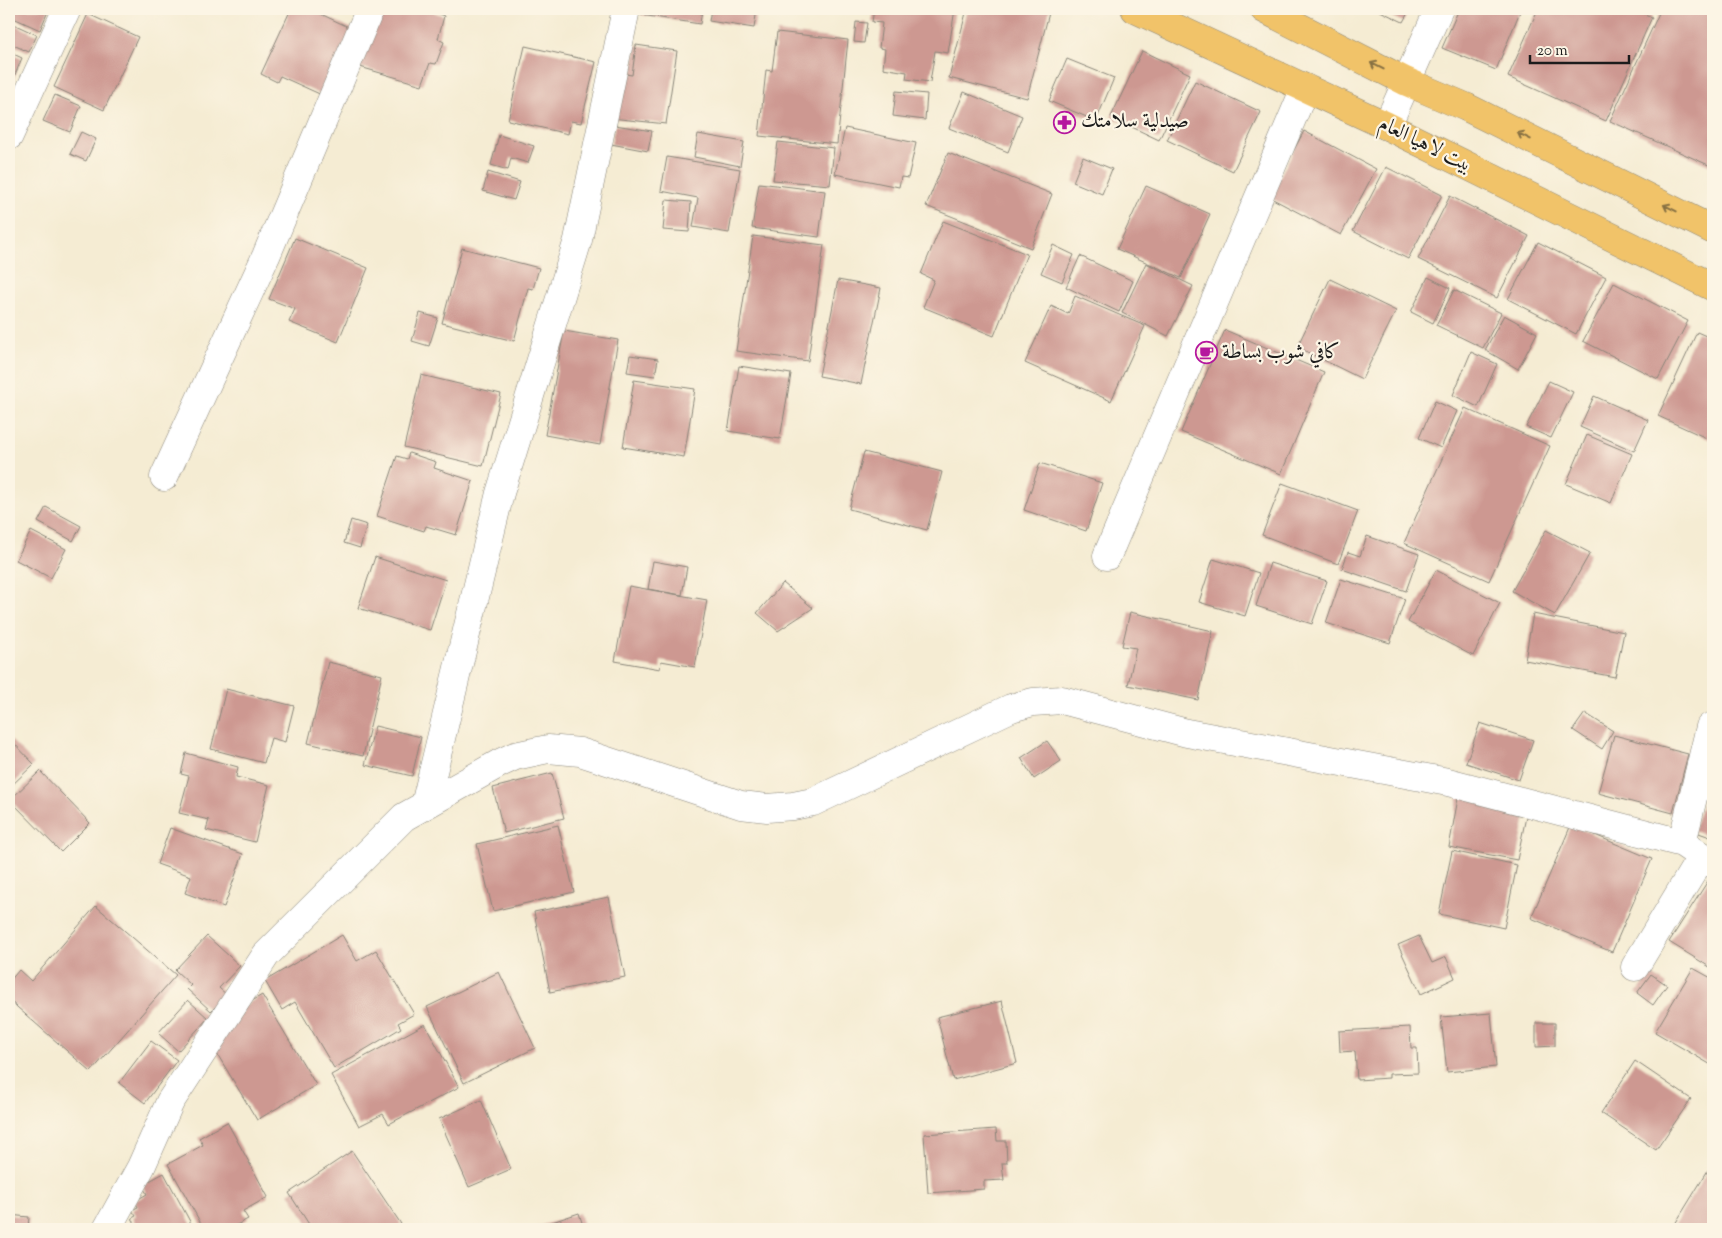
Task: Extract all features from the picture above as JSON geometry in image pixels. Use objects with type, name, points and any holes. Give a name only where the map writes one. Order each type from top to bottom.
[{"type":"main road","name":"بيت لاهيا العام","points":[[1135,9],[1387,126],[1713,287]]},
{"type":"main road","points":[[1264,9],[1405,81],[1466,107],[1713,230]]},
{"type":"street","points":[[9,136],[67,9]]},
{"type":"street","points":[[164,477],[266,256],[370,9]]},
{"type":"street","points":[[425,805],[500,492],[578,240],[626,9]]},
{"type":"street","points":[[1387,126],[1438,9]]},
{"type":"street","points":[[1107,556],[1305,88]]},
{"type":"street","points":[[107,1229],[141,1167],[170,1102],[266,955],[404,817],[508,759],[531,751],[548,749],[580,752],[741,805],[767,808],[793,806],[832,795],[1011,708],[1033,702],[1062,700],[1188,733],[1448,782],[1699,855]]},
{"type":"street","points":[[1635,967],[1699,855],[1710,727]]},
{"type":"building","points":[[9,9],[49,9],[40,30],[9,16]]},
{"type":"building","points":[[291,9],[310,9],[355,30],[324,96],[280,76],[277,82],[261,74]]},
{"type":"building","points":[[381,9],[426,9],[444,16],[438,39],[444,42],[436,64],[430,63],[422,85],[360,67]]},
{"type":"building","points":[[642,9],[702,9],[700,24],[641,15]]},
{"type":"building","points":[[711,9],[757,9],[754,28],[709,21]]},
{"type":"building","points":[[874,9],[955,9],[948,53],[935,51],[930,82],[906,79],[907,72],[883,68],[885,49],[879,48],[882,23],[872,22]]},
{"type":"building","points":[[967,9],[1050,9],[1027,98],[949,78]]},
{"type":"building","points":[[1376,9],[1410,9],[1403,22]]},
{"type":"building","points":[[1459,9],[1521,9],[1496,70],[1442,48]]},
{"type":"building","points":[[1538,9],[1632,9],[1652,17],[1606,121],[1508,77]]},
{"type":"building","points":[[1649,9],[1713,9],[1713,167],[1610,121],[1659,13]]},
{"type":"building","points":[[88,14],[138,37],[104,110],[54,87]]},
{"type":"building","points":[[9,22],[37,35],[29,52],[9,43]]},
{"type":"building","points":[[856,22],[867,23],[864,43],[854,42]]},
{"type":"building","points":[[777,32],[848,40],[837,144],[759,136],[766,70],[772,71]]},
{"type":"building","points":[[636,45],[677,51],[666,124],[611,118],[618,73],[632,75]]},
{"type":"building","points":[[525,46],[596,62],[581,123],[571,121],[568,134],[508,120]]},
{"type":"building","points":[[1142,51],[1190,74],[1159,140],[1111,117]]},
{"type":"building","points":[[9,52],[22,58],[9,89]]},
{"type":"building","points":[[1067,59],[1114,78],[1096,121],[1049,101]]},
{"type":"building","points":[[1195,81],[1261,112],[1233,171],[1167,140]]},
{"type":"building","points":[[896,91],[927,94],[925,120],[893,116]]},
{"type":"building","points":[[964,92],[1022,116],[1008,152],[949,128]]},
{"type":"building","points":[[55,95],[81,106],[70,132],[43,121]]},
{"type":"building","points":[[615,125],[652,131],[648,151],[611,144]]},
{"type":"building","points":[[845,128],[916,143],[908,178],[901,177],[899,187],[835,174]]},
{"type":"building","points":[[1304,131],[1376,169],[1341,235],[1269,197]]},
{"type":"building","points":[[81,132],[96,139],[86,161],[70,154]]},
{"type":"building","points":[[698,134],[744,142],[740,166],[694,157]]},
{"type":"building","points":[[499,135],[534,146],[528,163],[511,158],[508,170],[491,165]]},
{"type":"building","points":[[778,142],[834,148],[830,185],[773,180]]},
{"type":"building","points":[[948,153],[1052,194],[1031,248],[926,206]]},
{"type":"building","points":[[667,157],[740,169],[729,233],[693,227],[698,198],[661,191]]},
{"type":"building","points":[[1083,157],[1112,169],[1102,194],[1073,182]]},
{"type":"building","points":[[1386,167],[1442,195],[1408,259],[1353,231]]},
{"type":"building","points":[[488,172],[520,182],[514,200],[483,191]]},
{"type":"building","points":[[759,183],[825,191],[819,237],[752,228]]},
{"type":"building","points":[[1146,186],[1210,214],[1181,278],[1117,249]]},
{"type":"building","points":[[1450,196],[1529,236],[1497,298],[1418,259]]},
{"type":"building","points":[[666,200],[691,202],[689,232],[663,230]]},
{"type":"building","points":[[943,221],[1027,254],[994,336],[923,307],[934,280],[921,274]]},
{"type":"building","points":[[753,236],[824,245],[808,361],[736,351]]},
{"type":"building","points":[[295,238],[368,268],[338,342],[289,322],[295,309],[269,299]]},
{"type":"building","points":[[1538,242],[1606,277],[1576,334],[1508,299]]},
{"type":"building","points":[[1053,245],[1074,255],[1062,282],[1041,273]]},
{"type":"building","points":[[462,248],[539,268],[533,289],[528,288],[514,341],[442,323]]},
{"type":"building","points":[[1080,256],[1133,281],[1119,312],[1066,287]]},
{"type":"building","points":[[1146,263],[1193,286],[1168,336],[1122,313]]},
{"type":"building","points":[[1428,277],[1450,288],[1433,323],[1411,312]]},
{"type":"building","points":[[1330,279],[1396,311],[1362,379],[1297,347]]},
{"type":"building","points":[[838,280],[881,288],[861,384],[819,376]]},
{"type":"building","points":[[1614,283],[1688,321],[1658,379],[1583,341]]},
{"type":"building","points":[[1454,290],[1501,313],[1483,348],[1436,325]]},
{"type":"building","points":[[1075,296],[1145,326],[1111,401],[1025,363],[1051,306],[1068,314]]},
{"type":"building","points":[[420,313],[438,318],[429,346],[412,341]]},
{"type":"building","points":[[1504,315],[1537,333],[1518,369],[1485,350]]},
{"type":"building","points":[[1225,330],[1324,372],[1281,474],[1181,432]]},
{"type":"building","points":[[564,331],[618,340],[600,445],[545,435]]},
{"type":"building","points":[[1697,332],[1713,339],[1713,441],[1658,416]]},
{"type":"building","points":[[1471,352],[1497,364],[1478,407],[1453,395]]},
{"type":"building","points":[[630,355],[658,359],[655,376],[627,372]]},
{"type":"building","points":[[739,366],[791,374],[780,439],[728,431]]},
{"type":"building","points":[[421,375],[501,394],[483,466],[404,447]]},
{"type":"building","points":[[634,380],[695,389],[684,457],[623,447]]},
{"type":"building","points":[[1549,381],[1573,392],[1551,438],[1526,427]]},
{"type":"building","points":[[1594,396],[1648,420],[1634,451],[1580,427]]},
{"type":"building","points":[[1435,401],[1457,411],[1441,448],[1419,438]]},
{"type":"building","points":[[1465,408],[1550,446],[1489,581],[1404,543]]},
{"type":"building","points":[[1587,435],[1632,454],[1611,503],[1566,484]]},
{"type":"building","points":[[864,452],[942,472],[927,530],[849,509]]},
{"type":"building","points":[[409,453],[436,462],[434,468],[473,481],[456,535],[426,526],[424,531],[377,516],[397,456],[407,459]]},
{"type":"building","points":[[1040,463],[1102,483],[1086,531],[1024,510]]},
{"type":"building","points":[[1282,483],[1358,511],[1338,564],[1262,535]]},
{"type":"building","points":[[46,507],[81,526],[73,541],[38,522]]},
{"type":"building","points":[[351,520],[367,525],[360,548],[344,543]]},
{"type":"building","points":[[1546,530],[1590,553],[1555,615],[1512,591]]},
{"type":"building","points":[[31,531],[66,549],[51,578],[16,560]]},
{"type":"building","points":[[1367,536],[1419,554],[1406,591],[1342,569],[1348,552],[1360,556]]},
{"type":"building","points":[[375,557],[446,580],[430,630],[358,608]]},
{"type":"building","points":[[1213,559],[1259,573],[1245,616],[1199,602]]},
{"type":"building","points":[[653,561],[687,567],[682,595],[648,589]]},
{"type":"building","points":[[1270,563],[1327,581],[1312,624],[1256,606]]},
{"type":"building","points":[[1436,570],[1500,603],[1473,656],[1408,622]]},
{"type":"building","points":[[1341,579],[1405,599],[1390,643],[1326,623]]},
{"type":"building","points":[[783,583],[813,608],[778,631],[757,613]]},
{"type":"building","points":[[629,586],[707,600],[695,667],[661,661],[660,669],[615,661]]},
{"type":"building","points":[[1130,612],[1213,631],[1198,700],[1128,685],[1136,648],[1122,646]]},
{"type":"building","points":[[1533,614],[1624,632],[1615,677],[1525,660]]},
{"type":"building","points":[[328,662],[382,675],[363,756],[308,743]]},
{"type":"building","points":[[226,689],[294,706],[285,742],[271,738],[264,763],[211,749]]},
{"type":"building","points":[[1585,713],[1613,731],[1602,749],[1573,730]]},
{"type":"building","points":[[1480,723],[1533,740],[1519,780],[1466,763]]},
{"type":"building","points":[[375,726],[421,737],[412,776],[365,765]]},
{"type":"building","points":[[1614,735],[1688,754],[1673,813],[1598,793]]},
{"type":"building","points":[[9,738],[34,764],[9,788]]},
{"type":"building","points":[[1047,741],[1061,761],[1034,779],[1021,758]]},
{"type":"building","points":[[186,753],[238,767],[236,777],[269,785],[255,842],[206,830],[209,820],[179,813],[189,776],[181,774]]},
{"type":"building","points":[[40,771],[90,823],[61,852],[10,800]]},
{"type":"building","points":[[552,773],[564,818],[504,833],[493,788]]},
{"type":"building","points":[[1713,775],[1713,838],[1693,831]]},
{"type":"building","points":[[1459,793],[1528,807],[1517,860],[1449,847]]},
{"type":"building","points":[[558,825],[574,892],[493,911],[477,844]]},
{"type":"building","points":[[1571,825],[1652,859],[1612,952],[1531,918]]},
{"type":"building","points":[[170,828],[243,854],[224,907],[185,893],[191,876],[157,864]]},
{"type":"building","points":[[1452,851],[1517,865],[1504,928],[1439,914]]},
{"type":"building","points":[[1711,876],[1713,878],[1713,969],[1669,942]]},
{"type":"building","points":[[609,897],[625,977],[550,992],[534,912]]},
{"type":"building","points":[[96,906],[176,975],[91,1072],[9,1000],[9,982],[19,970],[31,981]]},
{"type":"building","points":[[342,935],[357,961],[376,950],[414,1014],[398,1023],[401,1028],[334,1068],[295,1002],[282,1010],[265,981]]},
{"type":"building","points":[[207,936],[240,966],[219,988],[227,995],[211,1011],[187,989],[191,985],[175,970]]},
{"type":"building","points":[[1419,936],[1432,963],[1446,957],[1455,978],[1421,994],[1398,945]]},
{"type":"building","points":[[1693,968],[1713,979],[1713,1066],[1655,1032]]},
{"type":"building","points":[[499,972],[535,1048],[464,1083],[427,1007]]},
{"type":"building","points":[[1651,974],[1667,985],[1653,1005],[1637,993]]},
{"type":"building","points":[[262,995],[316,1085],[257,1120],[213,1047],[234,1012]]},
{"type":"building","points":[[188,1000],[208,1018],[178,1051],[158,1033]]},
{"type":"building","points":[[1002,1001],[1017,1063],[953,1080],[937,1017]]},
{"type":"building","points":[[1491,1013],[1496,1067],[1447,1072],[1441,1017]]},
{"type":"building","points":[[1536,1023],[1555,1023],[1555,1046],[1536,1047]]},
{"type":"building","points":[[425,1024],[459,1087],[389,1124],[383,1114],[359,1126],[331,1075]]},
{"type":"building","points":[[1410,1027],[1411,1048],[1417,1048],[1418,1073],[1389,1074],[1389,1078],[1357,1080],[1355,1051],[1340,1052],[1339,1031]]},
{"type":"building","points":[[151,1041],[177,1060],[145,1103],[119,1083]]},
{"type":"building","points":[[1635,1061],[1691,1099],[1656,1150],[1601,1113]]},
{"type":"building","points":[[481,1100],[511,1169],[469,1187],[439,1119]]},
{"type":"building","points":[[227,1122],[268,1197],[243,1211],[248,1219],[229,1229],[204,1229],[168,1164],[203,1145],[199,1138]]},
{"type":"building","points":[[996,1129],[997,1141],[1006,1141],[1007,1163],[1002,1163],[1004,1180],[984,1181],[984,1189],[928,1193],[924,1134]]},
{"type":"building","points":[[352,1151],[401,1224],[393,1229],[312,1229],[289,1193]]},
{"type":"building","points":[[1713,1162],[1713,1229],[1684,1229],[1675,1224]]},
{"type":"building","points":[[164,1173],[194,1229],[138,1229],[132,1218],[136,1216],[132,1210],[138,1207],[135,1201],[147,1194],[142,1185]]},
{"type":"building","points":[[579,1213],[584,1229],[538,1229],[537,1227]]},
{"type":"building","points":[[9,1215],[29,1217],[28,1229],[9,1229]]},
{"type":"place","name":"صيدلية سلامتك","points":[[1065,122]]},
{"type":"place","name":"كافي شوب بساطة","points":[[1206,353]]}]
